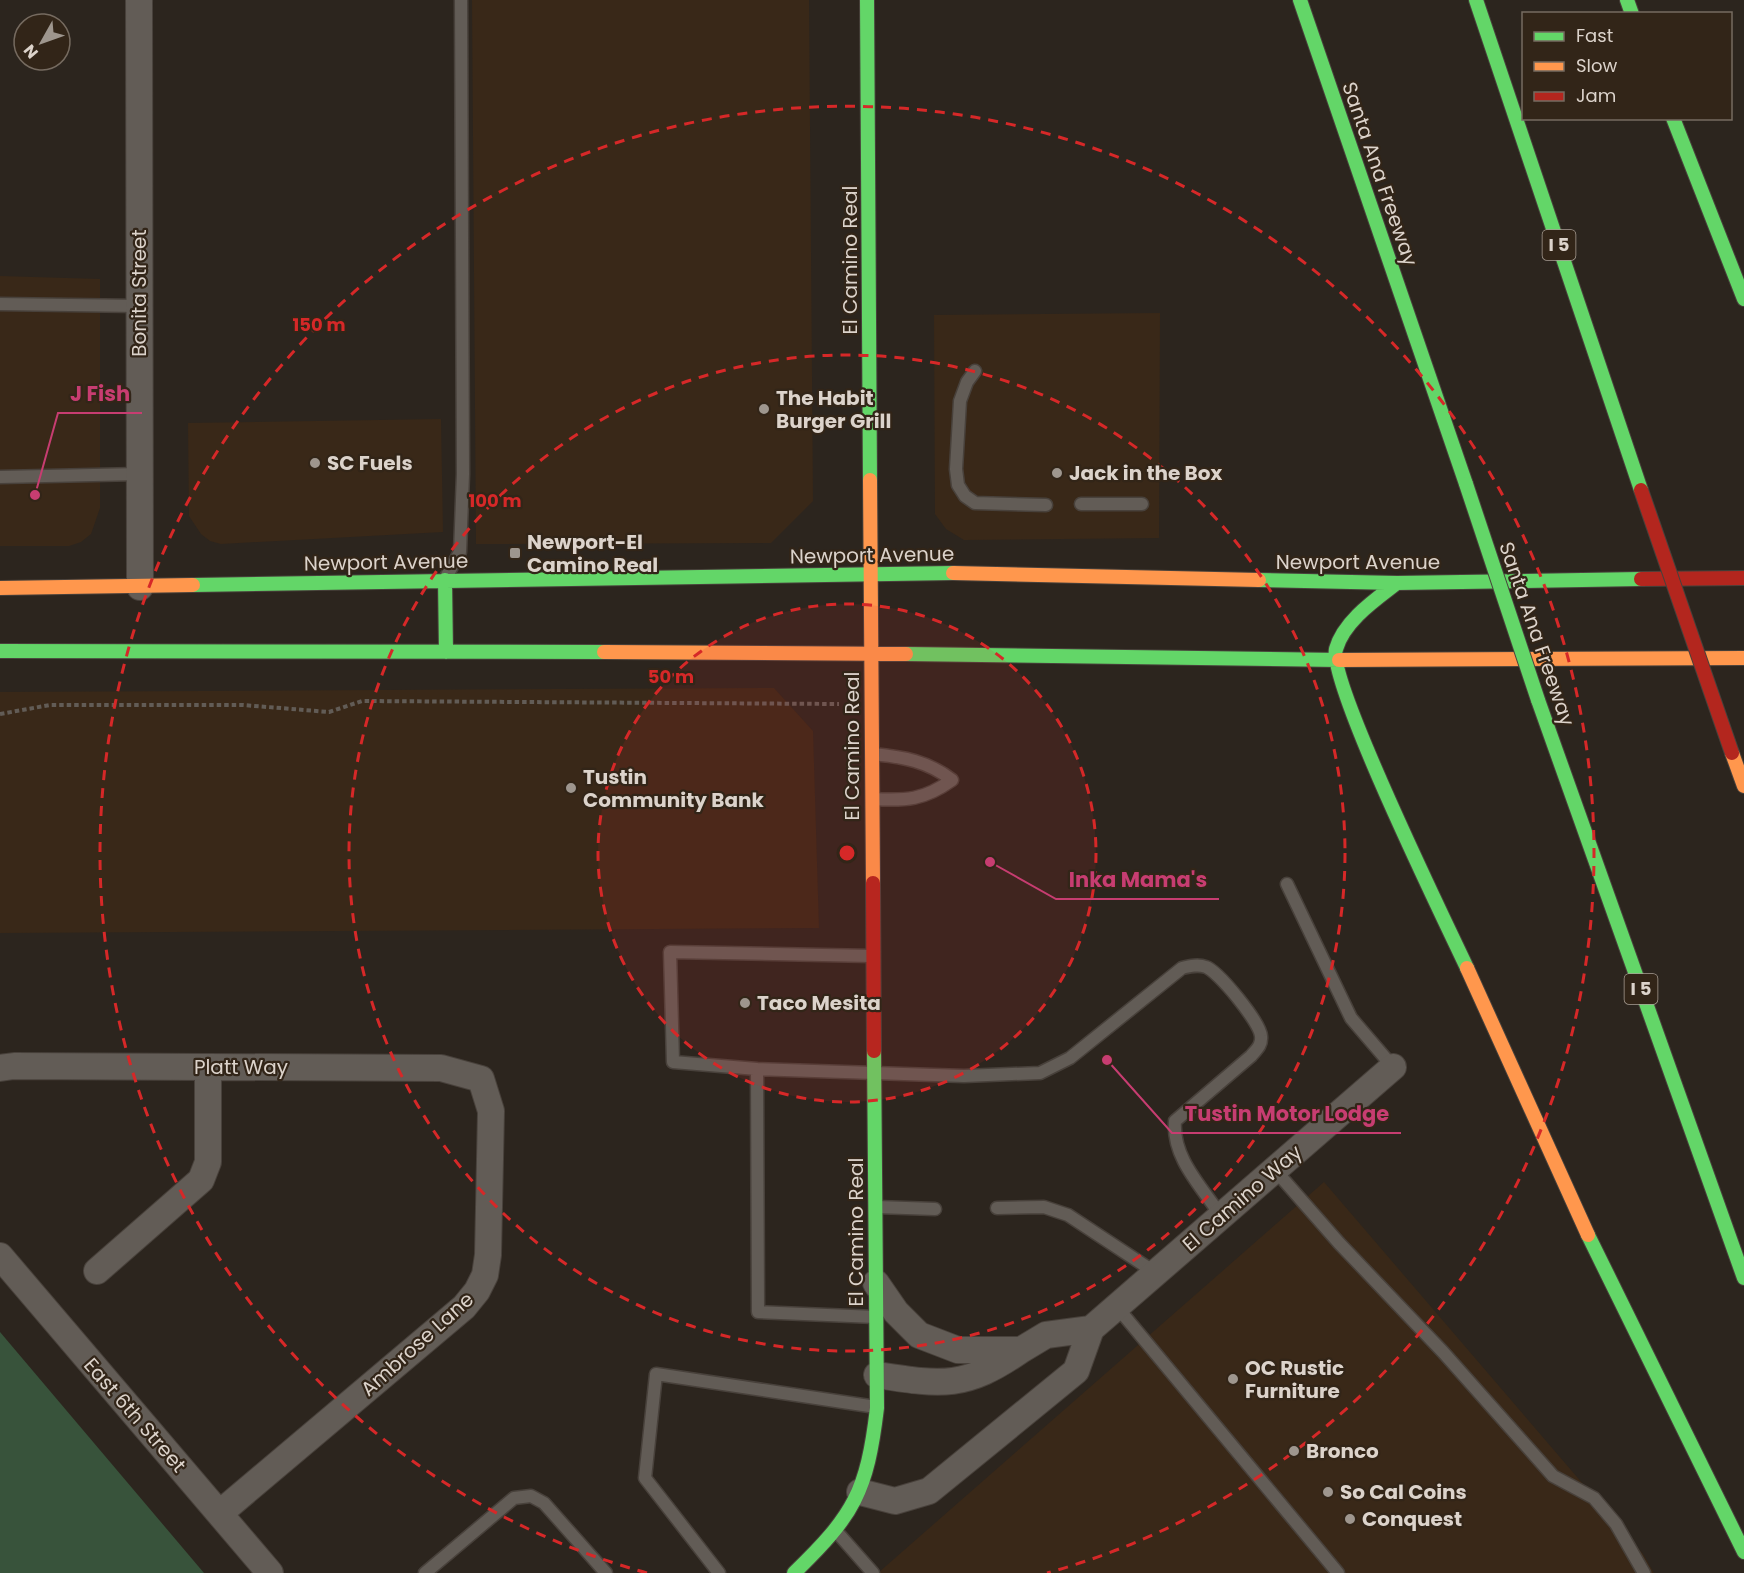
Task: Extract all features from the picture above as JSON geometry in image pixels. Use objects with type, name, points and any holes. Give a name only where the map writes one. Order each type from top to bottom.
[{"type":"main road","name":"El Camino Real","points":[[794,1573],[836,1531],[860,1492],[873,1442],[877,1408],[867,0]]},
{"type":"main road","name":"Santa Ana Freeway","points":[[1300,0],[1538,700],[1744,1278]]},
{"type":"main road","name":"I 5","points":[[1476,0],[1641,490],[1744,786]]},
{"type":"main road","points":[[1674,120],[1744,298]]},
{"type":"main road","name":"Newport Avenue","points":[[0,588],[1000,573],[1397,583],[1744,578]]},
{"type":"main road","points":[[445,580],[446,652]]},
{"type":"main road","points":[[1397,583],[1356,616],[1342,636],[1334,660],[1351,713],[1576,1210],[1722,1503],[1744,1552]]},
{"type":"main road","points":[[0,651],[871,653],[1334,660],[1744,658]]},
{"type":"street","name":"Bonita Street","points":[[139,0],[140,587]]},
{"type":"street","points":[[97,1271],[201,1180],[208,1162],[208,1067]]},
{"type":"street","name":"El Camino Way","points":[[1091,1329],[1393,1067]]},
{"type":"street","name":"Platt Way","points":[[0,1068],[441,1068],[481,1079]]},
{"type":"street","name":"Ambrose Lane","points":[[220,1514],[464,1307],[477,1292],[485,1275],[489,1231],[491,1111],[481,1079]]},
{"type":"street","name":"East 6th Street","points":[[0,1256],[270,1573]]},
{"type":"street","points":[[876,1284],[911,1328],[936,1344],[958,1350],[1022,1350]]},
{"type":"street","points":[[860,1492],[895,1501],[929,1491],[1076,1371],[1091,1329],[1046,1335],[992,1370],[964,1380],[929,1382],[877,1375]]},
{"type":"lane","points":[[445,580],[460,552],[462,485],[461,0]]},
{"type":"lane","points":[[0,304],[140,306]]},
{"type":"lane","points":[[975,371],[967,382],[960,401],[956,469],[958,485],[965,495],[975,502],[1046,505]]},
{"type":"lane","points":[[0,477],[140,474]]},
{"type":"lane","points":[[1081,504],[1142,504]]},
{"type":"lane","points":[[872,754],[909,757],[939,770],[952,780],[940,789],[911,801],[872,799]]},
{"type":"lane","points":[[1287,884],[1351,1018],[1393,1067]]},
{"type":"lane","points":[[874,956],[670,952],[673,1062],[756,1069],[964,1076],[1040,1073],[1070,1058],[1182,968],[1192,965],[1206,967],[1218,976],[1257,1023],[1261,1035],[1260,1046],[1251,1056],[1174,1121],[1178,1153],[1221,1216]]},
{"type":"lane","points":[[756,1069],[758,1312],[876,1317]]},
{"type":"lane","points":[[1275,1170],[1339,1243],[1443,1352],[1553,1476],[1594,1498],[1616,1524],[1644,1573]]},
{"type":"lane","points":[[876,1207],[935,1209]]},
{"type":"lane","points":[[997,1208],[1044,1207],[1068,1215],[1156,1273]]},
{"type":"lane","points":[[1117,1307],[1338,1573]]},
{"type":"lane","points":[[719,1573],[645,1478],[656,1374],[877,1408]]},
{"type":"lane","points":[[425,1573],[514,1498],[531,1496],[544,1503],[606,1573]]},
{"type":"lane","points":[[836,1531],[873,1573]]},
{"type":"path","points":[[0,714],[50,705],[243,705],[329,712],[362,701],[816,704]]},
{"type":"shaded area","points":[[472,0],[809,0],[813,501],[771,543],[476,544]]},
{"type":"shaded area","points":[[0,276],[100,279],[100,508],[91,534],[81,542],[69,546],[0,546]]},
{"type":"shaded area","points":[[1160,313],[1159,538],[964,540],[946,529],[935,514],[934,315]]},
{"type":"shaded area","name":"SC Fuels","points":[[441,419],[443,532],[221,544],[210,541],[201,534],[189,516],[188,423]]},
{"type":"shaded area","points":[[774,688],[813,731],[819,928],[0,933],[0,692]]},
{"type":"shaded area","points":[[1324,1182],[1643,1554],[1654,1573],[878,1573]]},
{"type":"green space","points":[[0,1332],[204,1573],[0,1573]]},
{"type":"traffic: fast","points":[[867,0],[870,480]]},
{"type":"traffic: fast","points":[[1300,0],[1466,484]]},
{"type":"traffic: fast","points":[[1476,0],[1641,490]]},
{"type":"traffic: fast","points":[[1627,0],[1631,12]]},
{"type":"traffic: fast","points":[[1674,120],[1744,299]]},
{"type":"traffic: fast","points":[[1466,484],[1538,700]]},
{"type":"traffic: fast","points":[[193,585],[953,573]]},
{"type":"traffic: fast","points":[[1259,580],[1397,583],[1641,579]]},
{"type":"traffic: fast","points":[[445,580],[446,652]]},
{"type":"traffic: fast","points":[[1397,583],[1361,612],[1346,629],[1336,649],[1338,670],[1350,706],[1390,803],[1467,968]]},
{"type":"traffic: fast","points":[[0,651],[604,652]]},
{"type":"traffic: fast","points":[[906,654],[1339,660]]},
{"type":"traffic: fast","points":[[1538,700],[1744,1278]]},
{"type":"traffic: fast","points":[[794,1573],[831,1535],[854,1500],[862,1482],[873,1437],[877,1408],[874,1051]]},
{"type":"traffic: fast","points":[[1588,1235],[1744,1552]]},
{"type":"traffic: slow","points":[[870,480],[873,883]]},
{"type":"traffic: slow","points":[[953,573],[1259,580]]},
{"type":"traffic: slow","points":[[0,588],[193,585]]},
{"type":"traffic: slow","points":[[604,652],[906,654]]},
{"type":"traffic: slow","points":[[1339,660],[1744,658]]},
{"type":"traffic: slow","points":[[1732,753],[1744,786]]},
{"type":"traffic: slow","points":[[1467,968],[1588,1235]]},
{"type":"traffic: jam","points":[[1641,490],[1732,753]]},
{"type":"traffic: jam","points":[[1641,579],[1744,578]]},
{"type":"traffic: jam","points":[[873,883],[874,1051]]},
{"type":"place","name":"The Habit Burger Grill","points":[[764,409]]},
{"type":"place","name":"SC Fuels","points":[[315,463]]},
{"type":"place","name":"Jack in the Box","points":[[1057,473]]},
{"type":"place","name":"J Fish","points":[[35,495]]},
{"type":"place","name":"Newport-El Camino Real","points":[[515,553]]},
{"type":"place","name":"Tustin Community Bank","points":[[571,788]]},
{"type":"place","name":"Inka Mama's","points":[[990,862]]},
{"type":"place","name":"Taco Mesita","points":[[745,1003]]},
{"type":"place","name":"Tustin Motor Lodge","points":[[1107,1060]]},
{"type":"place","name":"OC Rustic Furniture","points":[[1233,1379]]},
{"type":"place","name":"Bronco","points":[[1294,1451]]},
{"type":"place","name":"So Cal Coins","points":[[1328,1492]]},
{"type":"place","name":"Conquest","points":[[1350,1519]]}]
